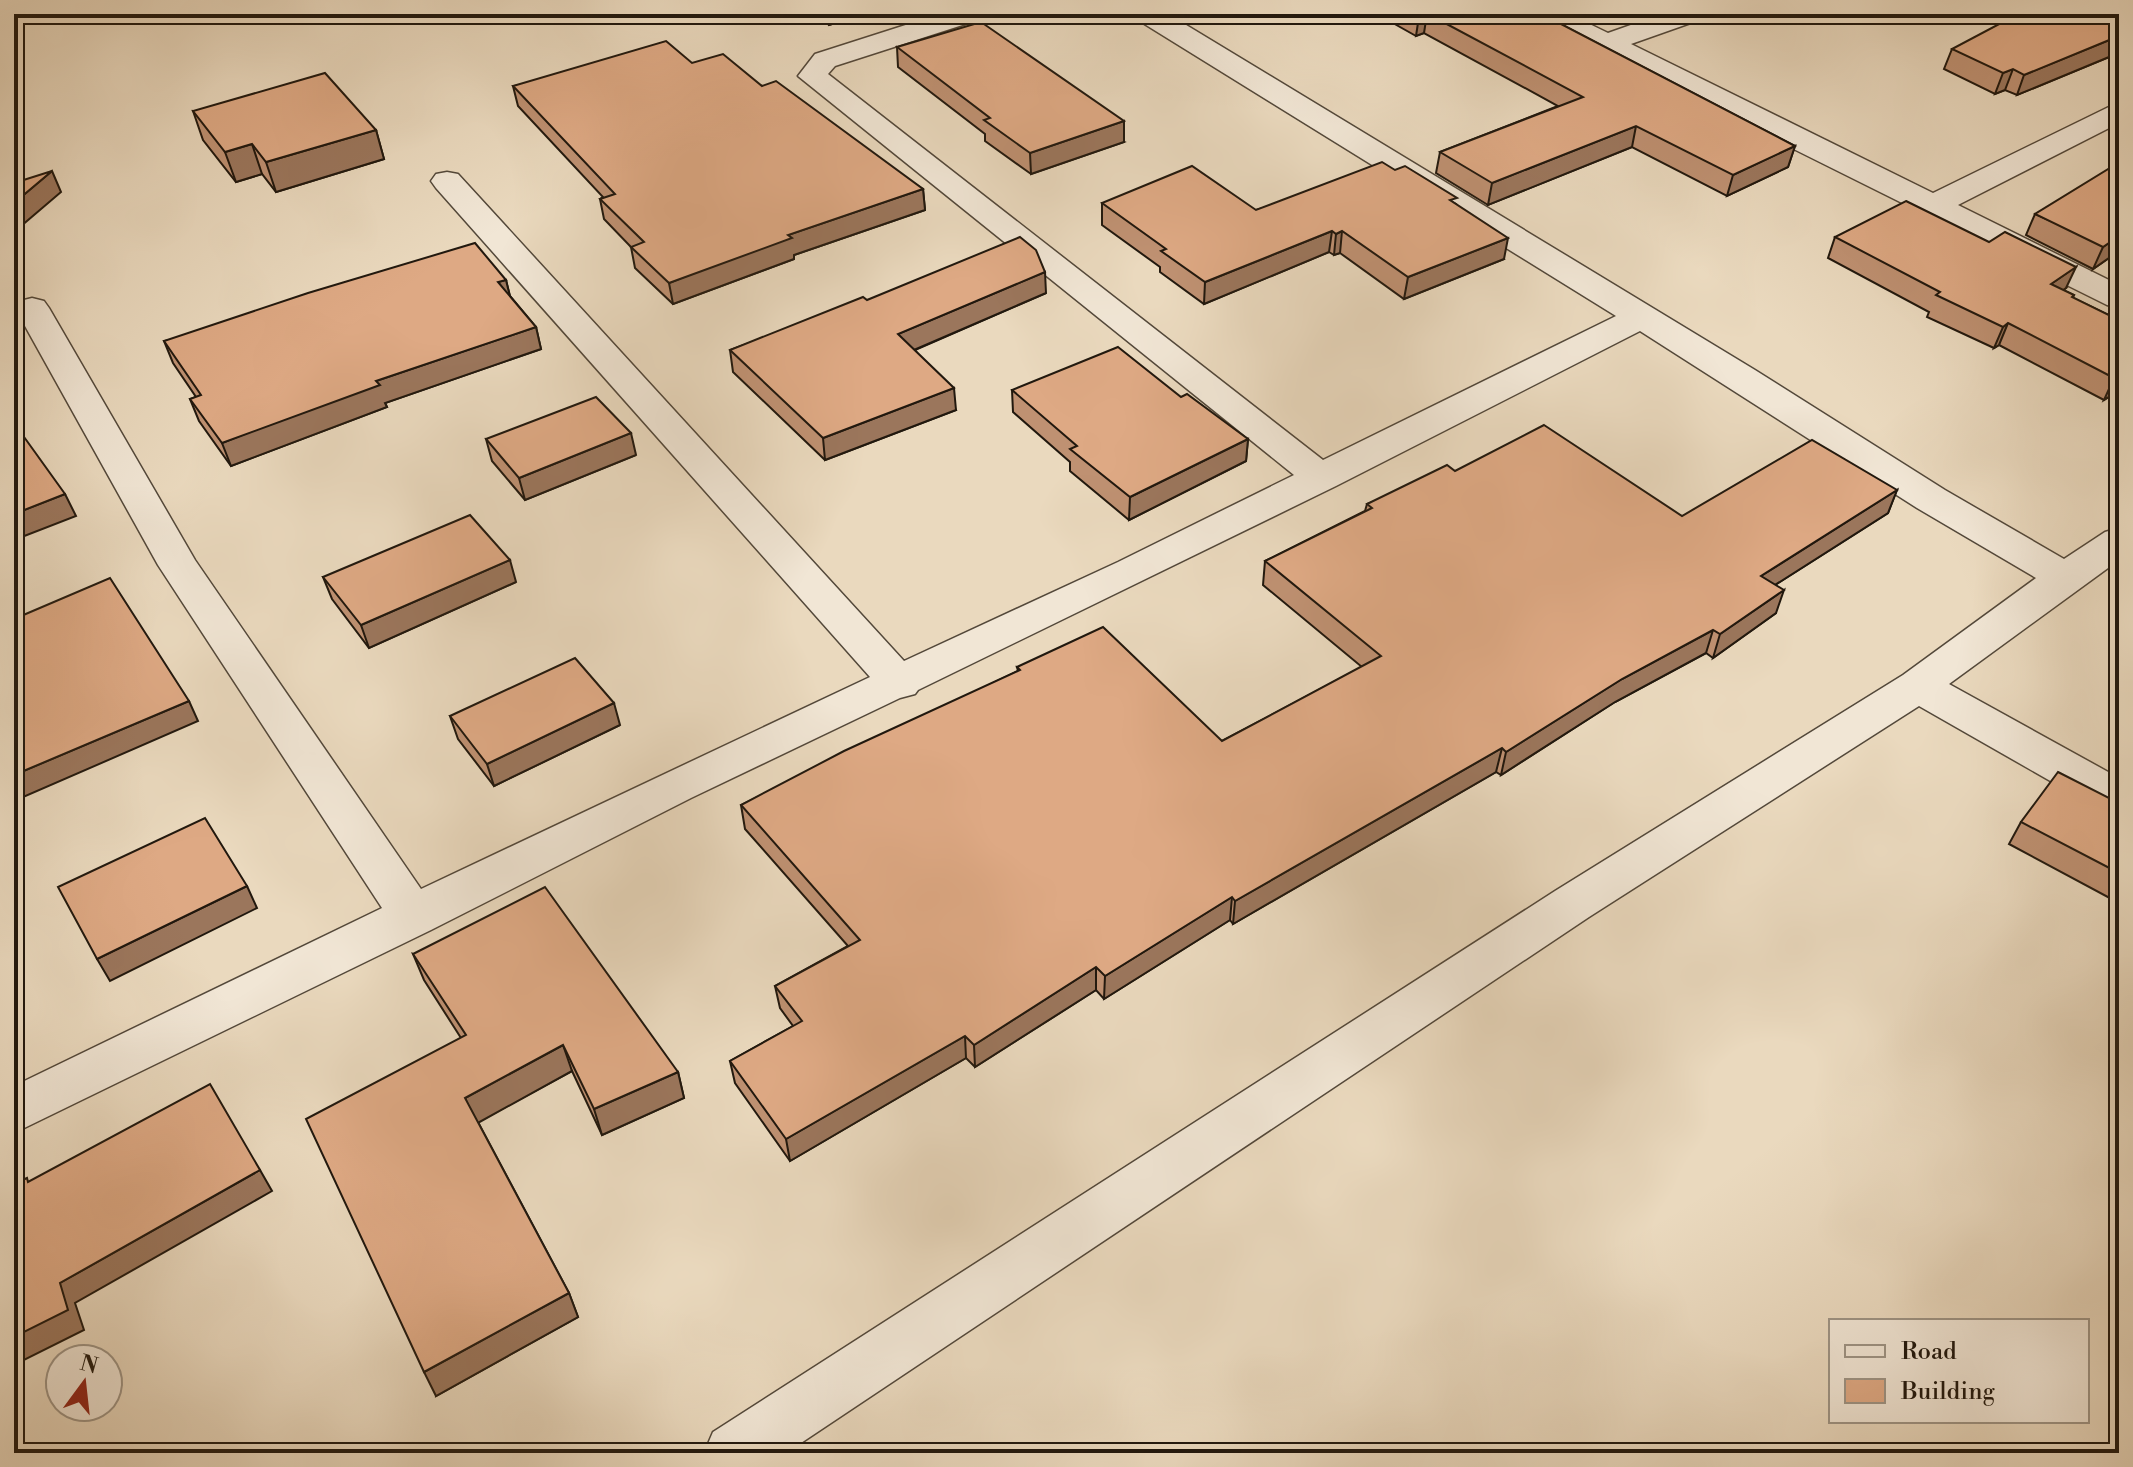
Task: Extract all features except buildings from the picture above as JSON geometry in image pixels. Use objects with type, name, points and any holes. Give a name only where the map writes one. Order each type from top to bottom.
[{"type":"street","points":[[968,14],[825,60],[813,76],[1322,478]]},
{"type":"street","points":[[1148,14],[1931,499],[2065,577]]},
{"type":"street","points":[[1547,14],[2119,298]]},
{"type":"street","points":[[1605,44],[1689,14]]},
{"type":"street","points":[[1934,205],[2119,111]]},
{"type":"street","points":[[447,181],[900,683]]},
{"type":"street","points":[[32,308],[178,565],[414,917]]},
{"type":"street","points":[[14,1111],[675,786],[900,683],[1322,478],[1640,317]]},
{"type":"street","points":[[734,1453],[1559,913],[1918,686],[2119,541]]},
{"type":"street","points":[[1918,686],[2119,799]]}]
